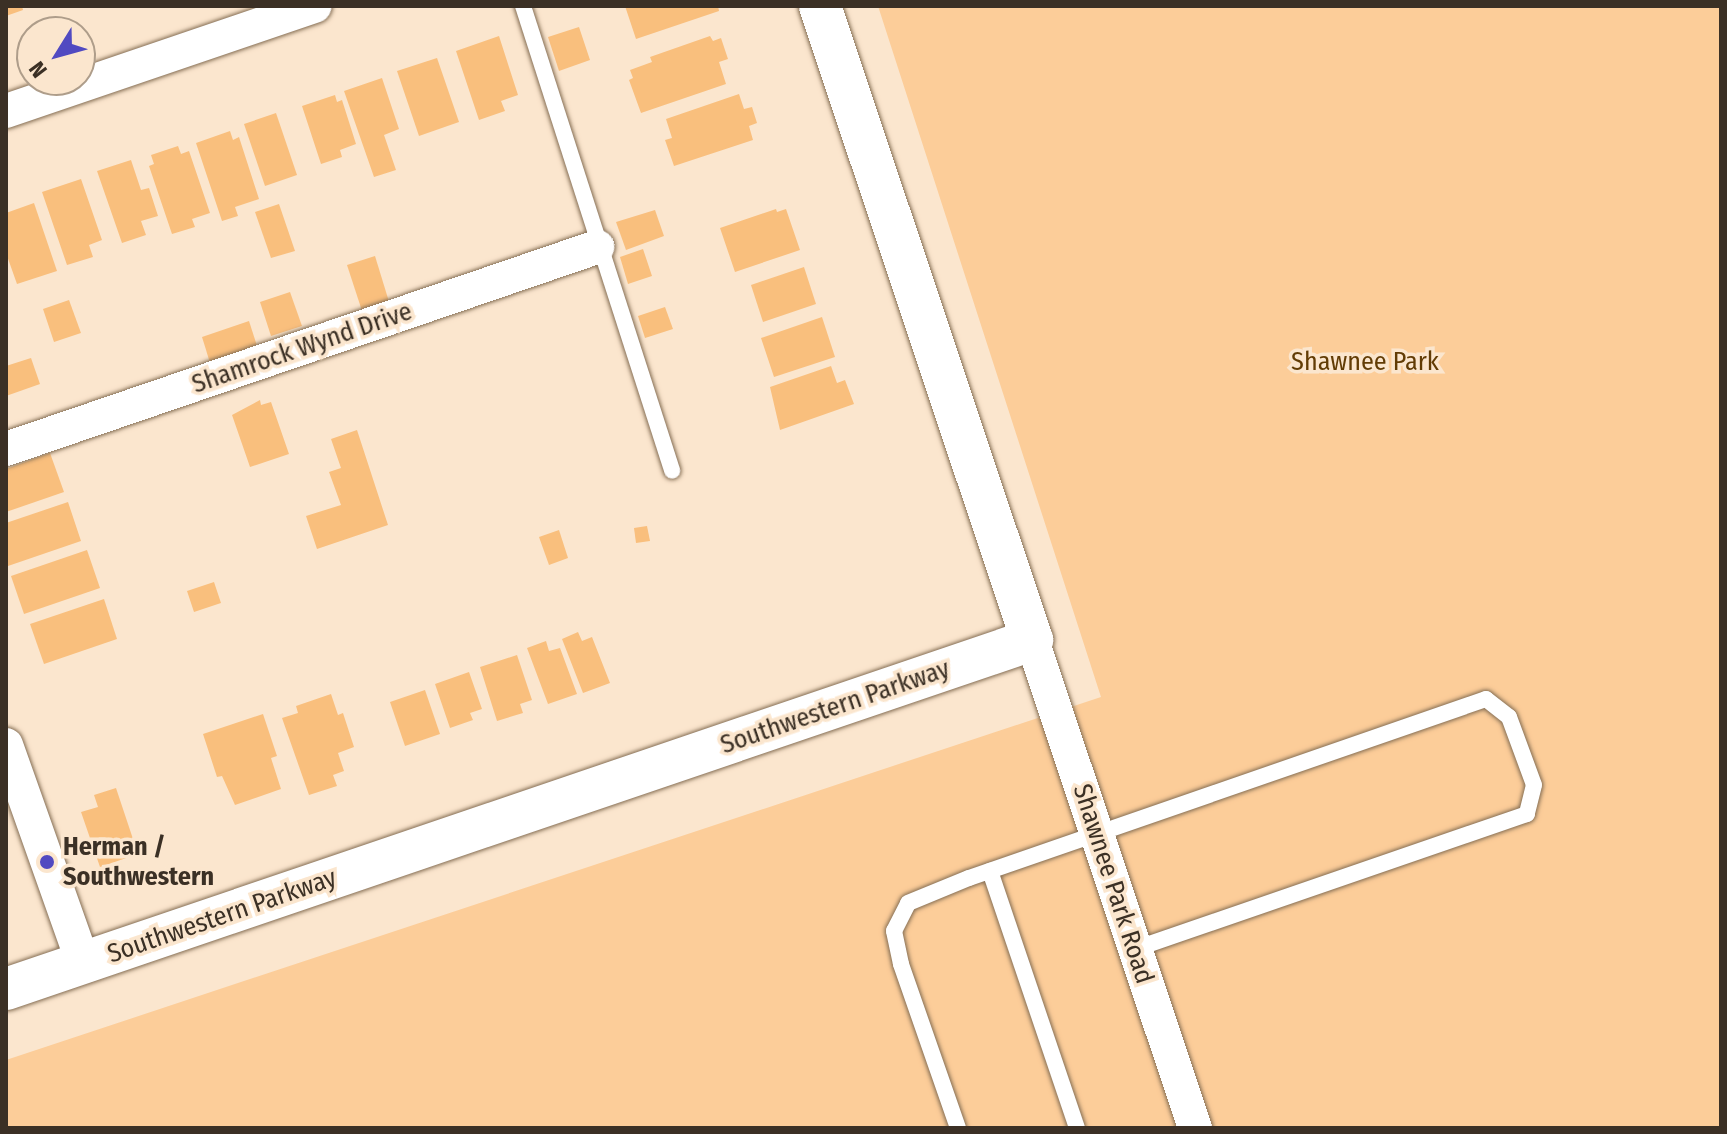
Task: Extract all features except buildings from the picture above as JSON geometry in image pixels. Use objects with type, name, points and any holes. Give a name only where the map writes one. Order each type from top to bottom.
[{"type":"street","points":[[6,111],[315,6]]},
{"type":"street","points":[[820,6],[1032,640]]},
{"type":"street","name":"Shamrock Wynd Drive","points":[[6,449],[597,247]]},
{"type":"street","name":"Shawnee Park Road","points":[[1032,640],[1195,1128]]},
{"type":"street","name":"Southwestern Parkway","points":[[6,989],[1032,640]]},
{"type":"street","points":[[6,745],[83,963]]},
{"type":"lane","points":[[523,6],[597,247],[672,471]]},
{"type":"lane","points":[[958,1128],[901,964],[894,931],[908,903],[990,871],[1486,699],[1509,717],[1534,785],[1527,814],[1135,949]]},
{"type":"lane","points":[[990,871],[1077,1128]]},
{"type":"green space","name":"Shawnee Park","points":[[878,6],[1721,6],[1721,1128],[6,1128],[6,1060],[1101,697]]},
{"type":"place","name":"Herman / Southwestern","points":[[47,862]]}]
